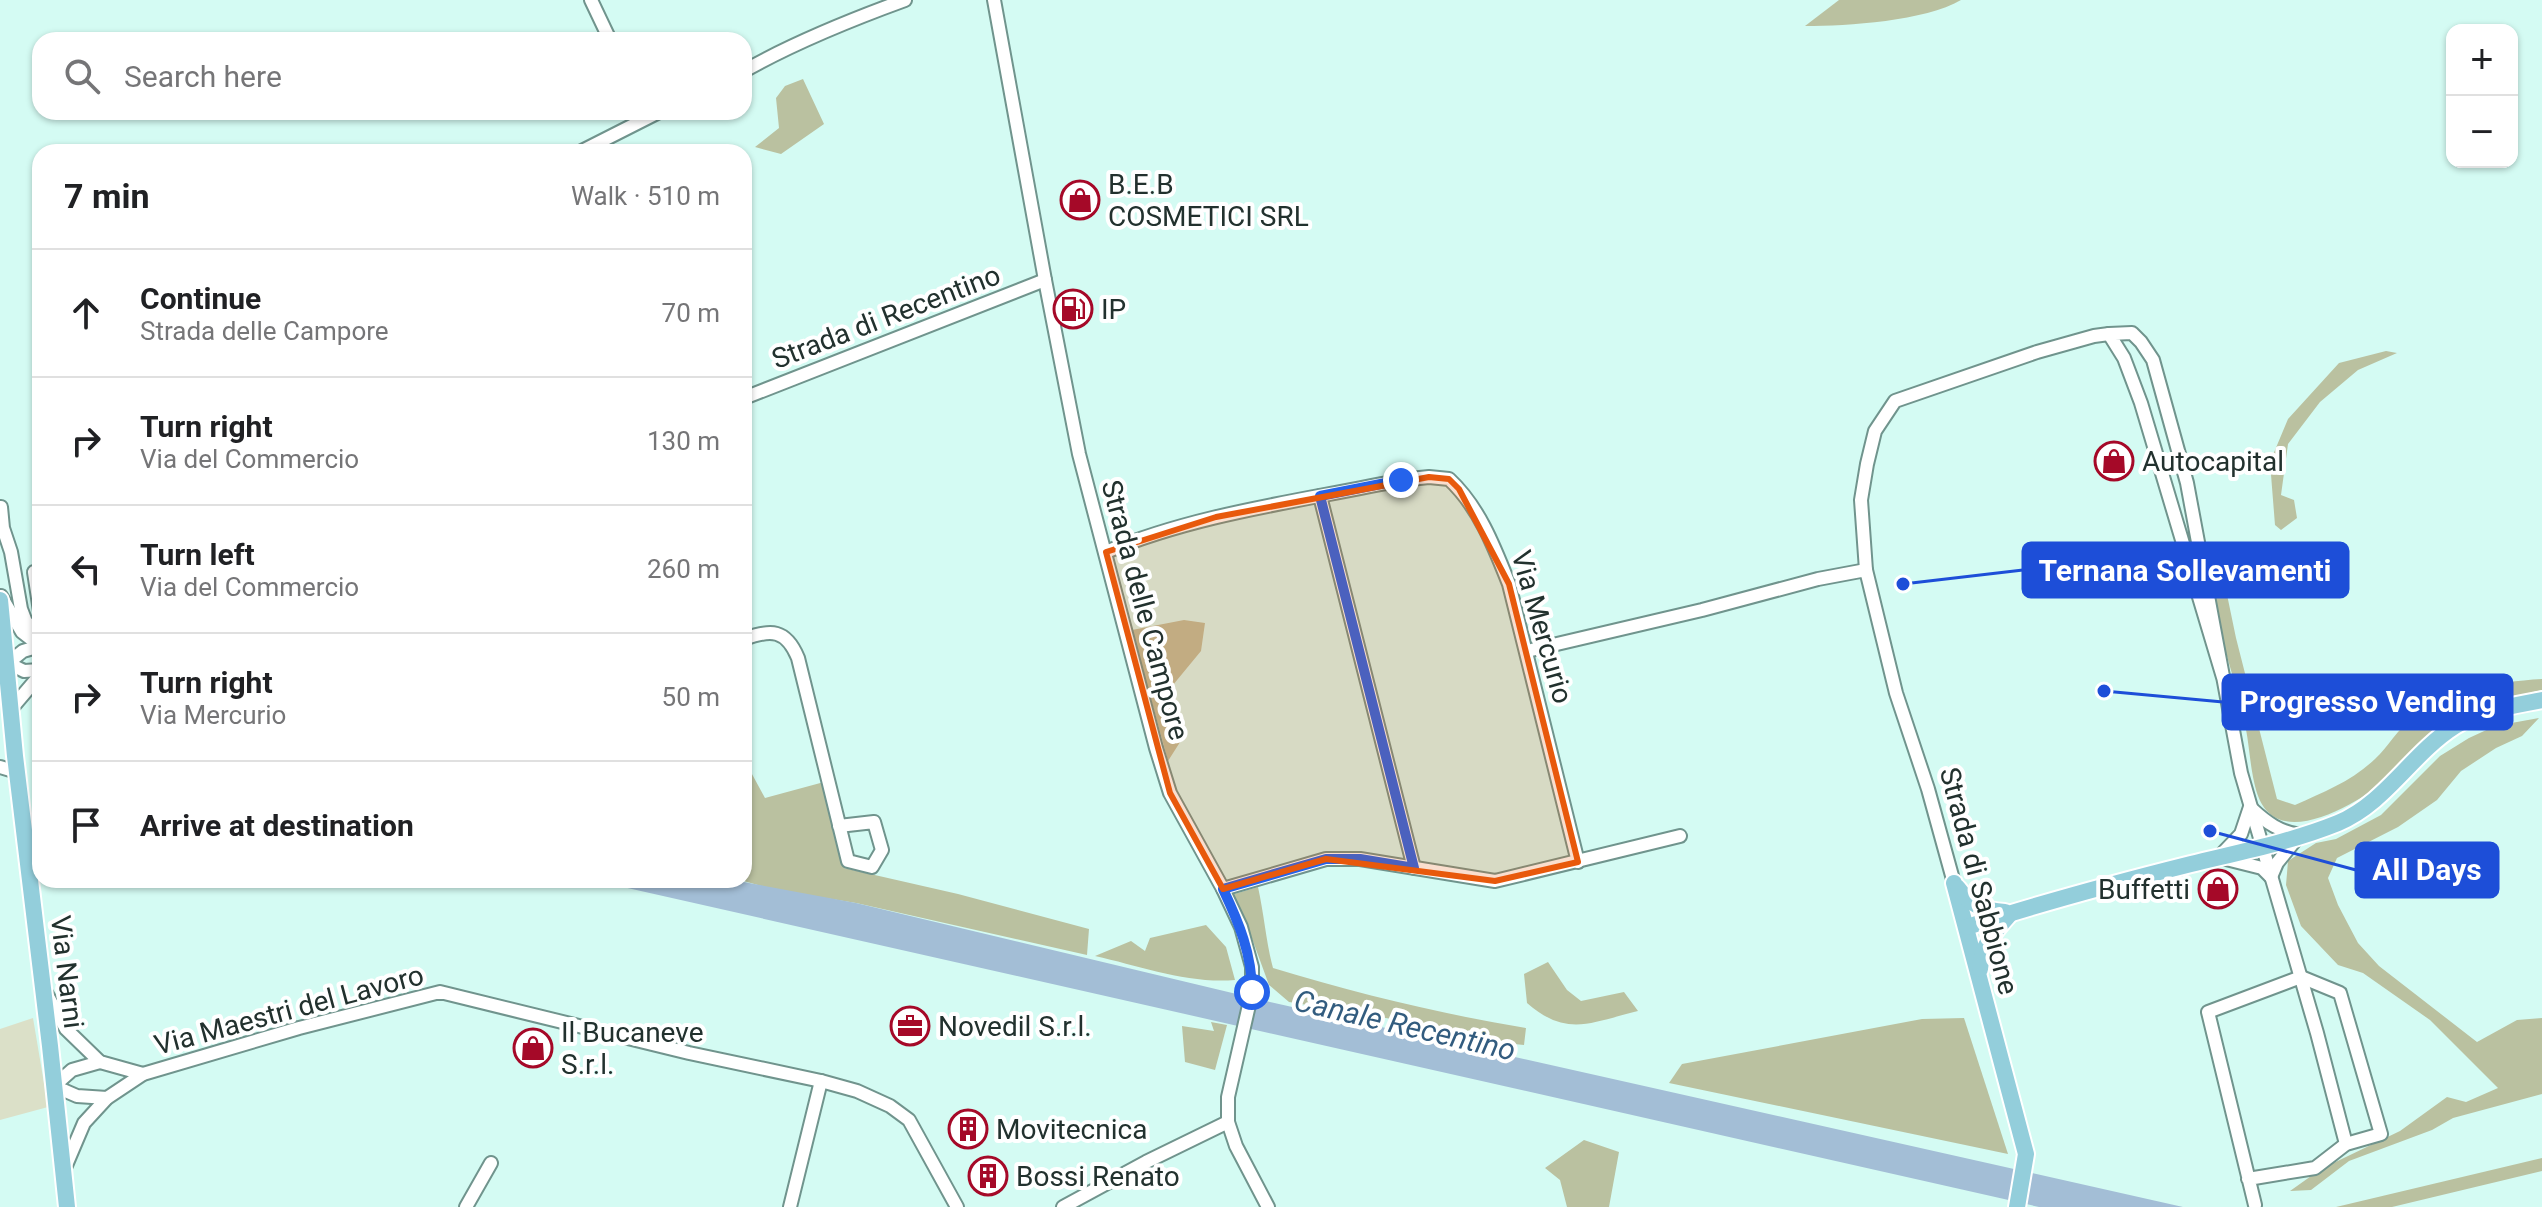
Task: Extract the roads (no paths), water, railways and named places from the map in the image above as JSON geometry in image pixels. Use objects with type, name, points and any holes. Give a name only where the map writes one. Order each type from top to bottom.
[{"type":"main road","name":"Via Narni","points":[[0,598],[67,1207]]},
{"type":"main road","points":[[1967,927],[2261,847],[2341,821],[2368,806],[2393,785],[2419,755],[2454,727],[2496,709],[2542,700]]},
{"type":"main road","points":[[1954,883],[1968,902],[1993,912],[2011,913]]},
{"type":"main road","name":"Strada di Sabbione","points":[[1954,883],[2026,1154],[2017,1207]]},
{"type":"main road","points":[[1980,980],[1982,952],[1991,935],[2011,913]]},
{"type":"street","points":[[591,0],[606,32]]},
{"type":"street","points":[[752,67],[855,18],[905,0]]},
{"type":"street","name":"Strada delle Campore","points":[[994,0],[1079,454],[1156,748],[1170,793],[1241,927],[1252,967],[1252,992],[1228,1097],[1228,1122],[1236,1146],[1268,1207]]},
{"type":"street","points":[[594,144],[634,120]]},
{"type":"street","name":"Strada di Recentino","points":[[752,395],[1045,280]]},
{"type":"street","points":[[2225,684],[2141,403],[2124,358],[2109,334],[2132,333],[2153,360],[2187,483],[2225,684],[2241,773],[2346,1144]]},
{"type":"street","name":"Strada di Sabbione","points":[[1954,883],[1928,789],[1896,693],[1866,570],[1861,500],[1875,431],[1895,401],[2037,352],[2109,334]]},
{"type":"street","name":"Via Mercurio","points":[[1106,552],[1138,538],[1216,517],[1401,480],[1429,477],[1449,479],[1473,508],[1494,545],[1509,584],[1578,862]]},
{"type":"street","points":[[1320,496],[1414,868]]},
{"type":"street","points":[[1,507],[21,609],[26,622],[32,627]]},
{"type":"street","points":[[1527,651],[1818,579],[1866,570]]},
{"type":"street","points":[[0,598],[22,632],[32,640]]},
{"type":"street","points":[[752,636],[763,632],[781,635],[791,642],[798,658],[839,826]]},
{"type":"street","points":[[32,648],[23,651],[8,663],[32,672]]},
{"type":"street","points":[[11,709],[32,682]]},
{"type":"street","points":[[0,767],[16,764]]},
{"type":"street","points":[[2250,807],[2267,823],[2287,833],[2300,835]]},
{"type":"street","points":[[2218,858],[2241,834],[2250,807]]},
{"type":"street","points":[[2271,877],[2277,863],[2300,835]]},
{"type":"street","points":[[1223,889],[1326,859],[1360,859],[1495,881],[1680,836]]},
{"type":"street","points":[[2218,858],[2249,863],[2262,868],[2271,877]]},
{"type":"street","points":[[2248,1179],[2315,1168],[2346,1144],[2381,1134],[2340,993],[2301,977],[2208,1012],[2248,1179],[2255,1205]]},
{"type":"street","name":"Via Maestri del Lavoro","points":[[42,985],[66,1029],[100,1062],[143,1074]]},
{"type":"street","name":"Via Maestri del Lavoro","points":[[64,1170],[84,1123],[107,1098],[143,1074],[299,1028],[440,992],[857,1091],[909,1120],[957,1207]]},
{"type":"street","points":[[100,1062],[72,1070],[54,1086],[77,1096],[107,1098]]},
{"type":"street","points":[[790,1207],[821,1081]]},
{"type":"street","points":[[1063,1207],[1228,1122]]},
{"type":"street","points":[[466,1207],[491,1163]]},
{"type":"water","points":[[752,884],[856,903],[1270,1002],[2183,1207],[2039,1207],[627,888],[752,888]]},
{"type":"place","name":"B.E.B COSMETICI SRL","points":[[1080,200]]},
{"type":"place","name":"IP","points":[[1073,309]]},
{"type":"place","name":"Autocapital","points":[[2114,461]]},
{"type":"place","name":"Ternana Sollevamenti","points":[[1903,584]]},
{"type":"place","name":"Progresso Vending","points":[[2104,691]]},
{"type":"place","name":"All Days","points":[[2210,831]]},
{"type":"place","name":"Buffetti","points":[[2218,889]]},
{"type":"place","name":"Novedil S.r.l.","points":[[910,1026]]},
{"type":"place","name":"Il Bucaneve S.r.l.","points":[[533,1048]]},
{"type":"place","name":"Movitecnica","points":[[968,1129]]},
{"type":"place","name":"Bossi Renato","points":[[988,1176]]},
{"type":"water label","name":"Canale Recentino","points":[[1405,1025]]}]
